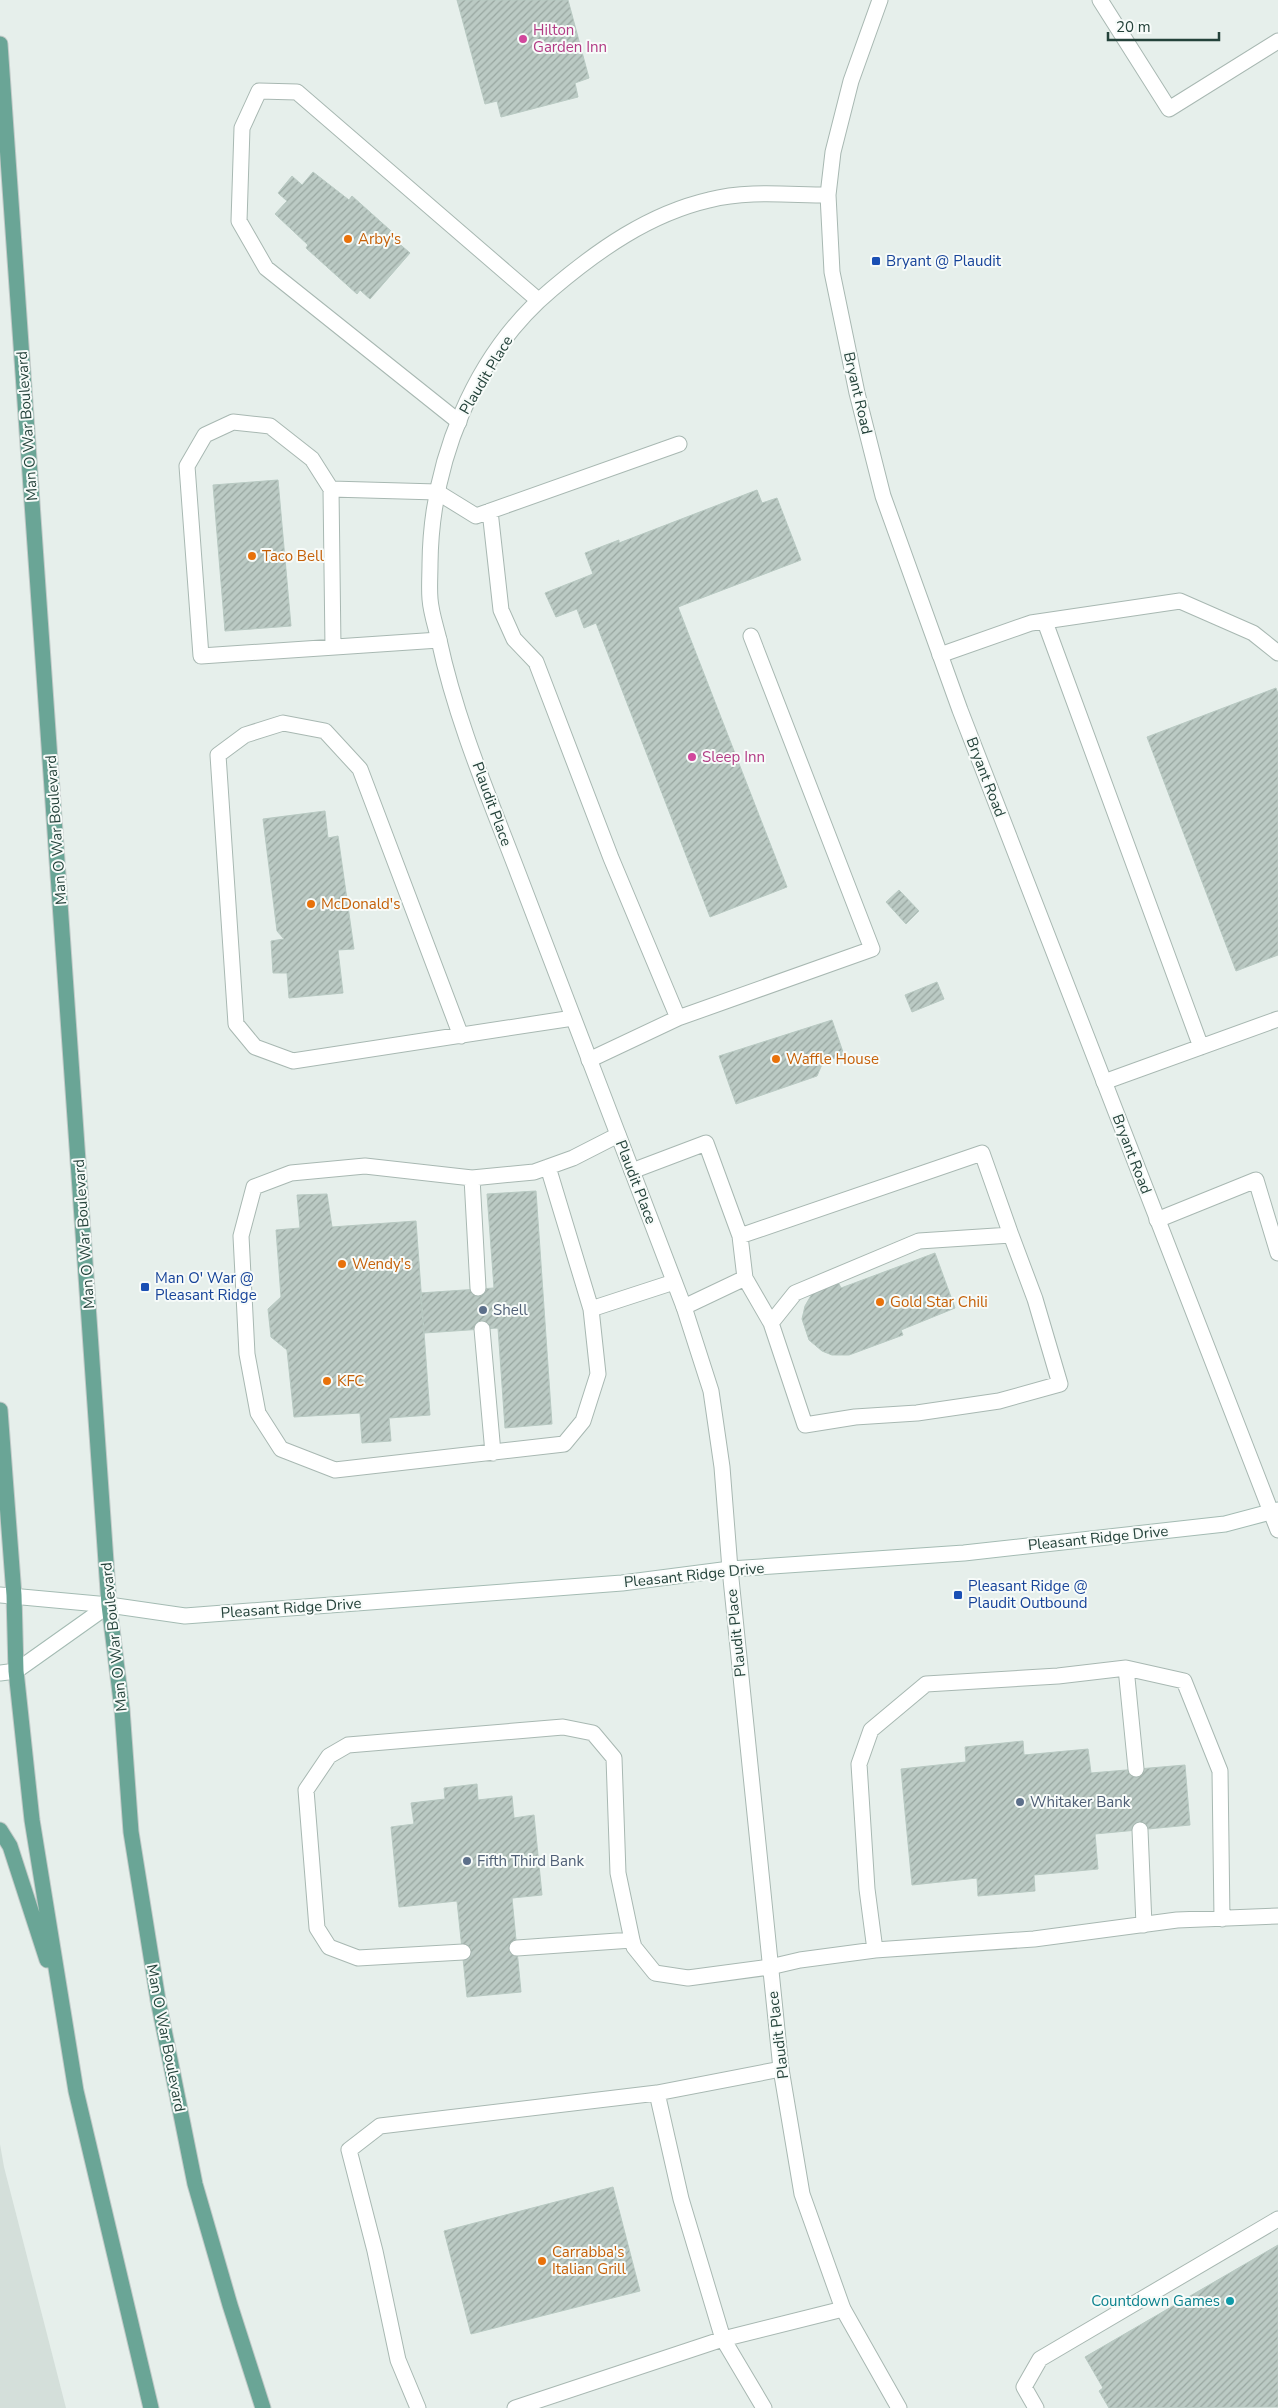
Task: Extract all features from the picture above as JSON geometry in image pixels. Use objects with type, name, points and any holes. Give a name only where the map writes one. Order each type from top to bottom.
[{"type":"main road","name":"Man O War Boulevard","points":[[0,44],[109,1605],[122,1709],[131,1832],[158,2000],[195,2184],[230,2305],[263,2408]]},
{"type":"main road","points":[[0,1410],[7,1595],[32,1820],[76,2091],[151,2408]]},
{"type":"main road","points":[[0,1830],[10,1846],[62,2005]]},
{"type":"street","name":"Bryant Road","points":[[880,0],[851,80],[833,152],[828,196],[832,272],[859,403],[883,496],[940,655],[1157,1220],[1274,1511],[1278,1530]]},
{"type":"street","points":[[1100,0],[1169,108],[1278,41]]},
{"type":"street","points":[[459,422],[266,268],[239,221],[242,128],[259,91],[297,92],[538,300]]},
{"type":"street","name":"Plaudit Place","points":[[828,196],[754,194],[710,199],[664,214],[614,241],[581,264],[538,300],[504,341],[466,403],[443,464],[431,529],[430,599],[446,673],[479,772],[684,1307],[711,1391],[722,1466],[730,1569],[781,2069],[802,2194],[843,2309],[899,2408]]},
{"type":"street","points":[[334,647],[332,489],[312,458],[270,426],[232,422],[204,435],[188,466],[201,656],[439,640]]},
{"type":"street","points":[[332,489],[437,492],[476,516],[679,444]]},
{"type":"street","points":[[490,511],[501,610],[514,639],[536,662],[611,858],[678,1018]]},
{"type":"street","points":[[940,655],[1031,623],[1180,602],[1252,633],[1278,653]]},
{"type":"street","points":[[1045,622],[1201,1047]]},
{"type":"street","points":[[589,1060],[678,1018],[872,949],[751,636]]},
{"type":"street","points":[[461,1036],[360,769],[325,731],[283,723],[245,735],[218,755],[236,1024],[255,1047],[293,1062],[461,1036],[573,1018]]},
{"type":"street","points":[[1104,1082],[1278,1019]]},
{"type":"street","points":[[548,1167],[591,1309],[598,1374],[583,1420],[564,1444],[335,1470],[281,1449],[258,1413],[247,1354],[242,1236],[254,1188],[291,1173],[365,1166],[472,1178],[534,1172],[573,1158],[618,1136]]},
{"type":"street","points":[[632,1171],[706,1143],[740,1236],[745,1278],[771,1323],[805,1425],[855,1417],[917,1413],[999,1401],[1060,1384],[1035,1299],[982,1153],[740,1236]]},
{"type":"street","points":[[472,1178],[478,1288]]},
{"type":"street","points":[[1157,1220],[1256,1180],[1278,1253]]},
{"type":"street","points":[[771,1323],[795,1293],[919,1241],[1011,1235]]},
{"type":"street","points":[[684,1307],[745,1278]]},
{"type":"street","points":[[591,1309],[674,1282]]},
{"type":"street","points":[[482,1328],[492,1453]]},
{"type":"street","name":"Pleasant Ridge Drive","points":[[7,1595],[109,1605],[185,1616],[622,1583],[730,1569],[973,1552],[1225,1524],[1274,1511]]},
{"type":"street","points":[[0,1673],[16,1671],[109,1605]]},
{"type":"street","points":[[875,1950],[867,1889],[859,1764],[871,1730],[926,1684],[1058,1676],[1126,1668],[1184,1681],[1220,1771],[1222,1918]]},
{"type":"street","points":[[1126,1668],[1136,1769]]},
{"type":"street","points":[[463,1952],[358,1958],[329,1947],[317,1928],[306,1790],[329,1756],[348,1745],[563,1727],[593,1733],[614,1758],[618,1872],[634,1947],[655,1973],[688,1978],[875,1950],[1034,1939],[1177,1920],[1278,1916]]},
{"type":"street","points":[[1140,1830],[1144,1925]]},
{"type":"street","points":[[517,1948],[632,1940]]},
{"type":"street","points":[[418,2408],[398,2360],[375,2250],[349,2150],[380,2126],[656,2093],[781,2069]]},
{"type":"street","points":[[656,2093],[681,2200],[723,2338],[764,2408]]},
{"type":"street","points":[[1036,2408],[1024,2387],[1040,2359],[1278,2219]]},
{"type":"street","points":[[515,2408],[723,2338],[843,2309]]},
{"type":"shaded area","points":[[0,2144],[4,2167],[66,2408],[0,2408]]},
{"type":"building","name":"Hilton Garden Inn","points":[[457,0],[568,0],[589,78],[575,83],[578,97],[501,117],[497,101],[485,104]]},
{"type":"building","name":"Arby's","points":[[313,172],[349,200],[352,196],[391,231],[388,234],[410,253],[370,299],[360,290],[357,294],[306,248],[308,245],[275,214],[287,201],[278,193],[292,176],[302,185]]},
{"type":"building","name":"Taco Bell","points":[[278,480],[291,626],[225,631],[213,485]]},
{"type":"building","name":"Sleep Inn","points":[[757,490],[762,503],[777,498],[801,560],[678,607],[787,887],[710,917],[596,623],[584,628],[577,609],[556,617],[545,593],[593,574],[585,553],[619,540],[619,543]]},
{"type":"building","points":[[1276,688],[1278,694],[1278,955],[1236,971],[1147,737]]},
{"type":"building","name":"McDonald's","points":[[325,811],[328,838],[338,836],[354,949],[338,950],[343,993],[289,998],[287,973],[273,973],[271,941],[284,939],[277,931],[263,819]]},
{"type":"building","points":[[899,890],[919,911],[906,924],[886,902]]},
{"type":"building","points":[[937,982],[944,999],[912,1012],[905,995]]},
{"type":"building","name":"Waffle House","points":[[832,1020],[844,1055],[823,1062],[817,1076],[736,1104],[719,1056]]},
{"type":"building","name":"Shell","points":[[536,1191],[552,1424],[505,1428],[498,1328],[424,1333],[420,1293],[494,1288],[487,1194]]},
{"type":"building","points":[[327,1194],[332,1227],[416,1221],[430,1415],[389,1418],[391,1441],[362,1443],[360,1413],[294,1417],[287,1350],[271,1337],[268,1309],[281,1297],[276,1230],[300,1228],[297,1195]]},
{"type":"building","name":"Gold Star Chili","points":[[935,1253],[955,1308],[901,1330],[903,1335],[849,1355],[832,1355],[822,1351],[809,1340],[802,1319],[805,1306],[813,1292],[837,1280],[841,1288]]},
{"type":"building","points":[[1023,1741],[1024,1755],[1088,1749],[1091,1773],[1185,1765],[1190,1825],[1095,1834],[1098,1869],[1034,1875],[1035,1891],[978,1896],[977,1878],[912,1885],[901,1769],[966,1762],[965,1747]]},
{"type":"building","name":"Fifth Third Bank","points":[[477,1784],[478,1800],[512,1796],[514,1818],[534,1815],[542,1895],[512,1898],[521,1992],[467,1997],[457,1901],[399,1907],[391,1827],[414,1824],[411,1803],[445,1799],[444,1788]]},
{"type":"building","name":"Carrabba's Italian Grill","points":[[613,2187],[640,2291],[471,2334],[444,2231]]},
{"type":"building","name":"Countdown Games","points":[[1278,2245],[1278,2407],[1109,2408],[1099,2391],[1103,2388],[1085,2357]]},
{"type":"place","name":"Hilton Garden Inn","points":[[523,39]]},
{"type":"place","name":"Arby's","points":[[348,239]]},
{"type":"place","name":"Bryant @ Plaudit","points":[[876,261]]},
{"type":"place","name":"Taco Bell","points":[[252,556]]},
{"type":"place","name":"Sleep Inn","points":[[692,757]]},
{"type":"place","name":"McDonald's","points":[[311,904]]},
{"type":"place","name":"Waffle House","points":[[776,1059]]},
{"type":"place","name":"Wendy's","points":[[342,1264]]},
{"type":"place","name":"Man O' War @ Pleasant Ridge","points":[[145,1287]]},
{"type":"place","name":"Gold Star Chili","points":[[880,1302]]},
{"type":"place","name":"Shell","points":[[483,1310]]},
{"type":"place","name":"KFC","points":[[327,1381]]},
{"type":"place","name":"Pleasant Ridge @ Plaudit Outbound","points":[[958,1595]]},
{"type":"place","name":"Whitaker Bank","points":[[1020,1802]]},
{"type":"place","name":"Fifth Third Bank","points":[[467,1861]]},
{"type":"place","name":"Carrabba's Italian Grill","points":[[542,2261]]},
{"type":"place","name":"Countdown Games","points":[[1230,2301]]}]
